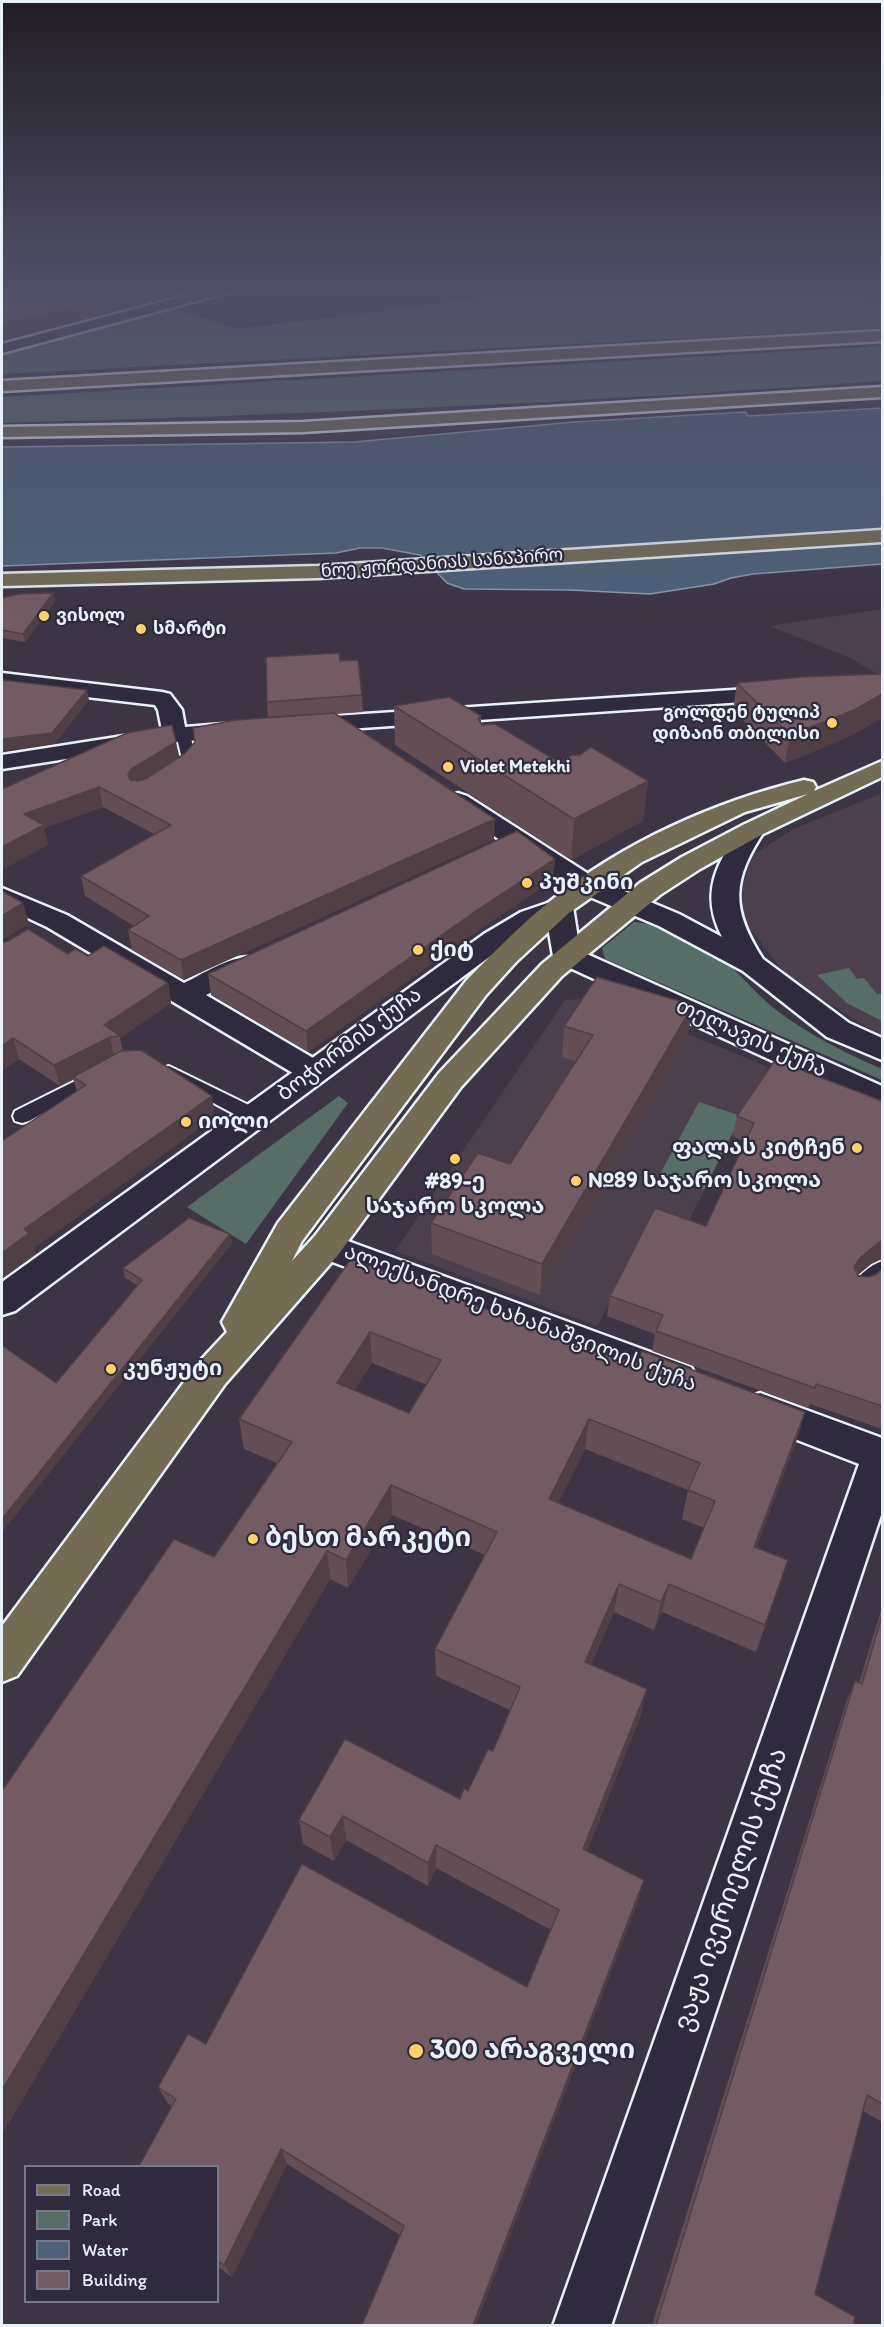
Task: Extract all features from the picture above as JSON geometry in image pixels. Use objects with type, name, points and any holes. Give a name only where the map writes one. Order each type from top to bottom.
[{"type":"main road","points":[[2,432],[303,427],[789,398]]},
{"type":"main road","name":"ნოე ჟორდანიას სანაპირო","points":[[2,597],[211,592],[882,536]]},
{"type":"main road","name":"ნოე ჟორდანიას სანაპირო","points":[[2,580],[423,573],[882,552]]},
{"type":"main road","points":[[212,1373],[290,1232],[476,988],[506,956],[559,907],[633,856],[736,807],[882,763]]},
{"type":"main road","points":[[2,1661],[212,1373],[326,1246],[450,1080],[526,995],[567,956],[632,903],[691,863],[752,830],[882,768]]},
{"type":"street","points":[[2,680],[162,699],[170,710],[179,735]]},
{"type":"street","points":[[279,727],[339,723],[470,721],[800,693]]},
{"type":"street","points":[[339,723],[369,742]]},
{"type":"street","points":[[2,762],[179,735],[255,729]]},
{"type":"street","name":"თელავის ქუჩა","points":[[438,788],[588,886],[669,920],[753,965],[838,1030],[882,1050]]},
{"type":"street","name":"თელავის ქუჩა","points":[[752,830],[729,866],[724,887],[724,903],[732,933],[753,965]]},
{"type":"street","points":[[486,855],[518,840]]},
{"type":"street","points":[[2,896],[57,921],[314,1072]]},
{"type":"street","points":[[559,907],[567,956]]},
{"type":"street","name":"ბოჭორმის ქუჩა","points":[[2,1301],[494,940],[531,918],[559,907]]},
{"type":"street","points":[[29,938],[57,921]]},
{"type":"street","points":[[184,994],[270,954]]},
{"type":"street","name":"თელავის ქუჩა","points":[[567,956],[882,1098]]},
{"type":"street","name":"ალექსანდრე ხახანაშვილის ქუჩა","points":[[326,1246],[882,1455]]},
{"type":"street","name":"ვაჟა ივერიელის ქუჩა","points":[[582,2325],[882,1455]]},
{"type":"lane","points":[[167,777],[185,766],[189,760],[179,735]]},
{"type":"lane","points":[[149,1062],[254,1116]]},
{"type":"lane","points":[[22,1116],[111,1069]]},
{"type":"lane","points":[[860,1288],[882,1269]]},
{"type":"shaded area","points":[[882,609],[882,677],[850,658],[769,626]]},
{"type":"shaded area","points":[[882,793],[882,1036],[788,978],[735,908],[753,855],[793,829]]},
{"type":"shaded area","name":"№89 საჯარო სკოლა","points":[[601,998],[768,1067],[683,1232],[650,1227],[597,1326],[395,1251],[565,1000]]},
{"type":"green space","points":[[2,398],[614,398],[442,407],[2,423]]},
{"type":"green space","points":[[634,922],[680,934],[714,951],[784,1016],[825,1041],[882,1069],[882,1080],[605,959],[602,948]]},
{"type":"green space","points":[[849,968],[857,979],[864,978],[877,994],[882,993],[882,1021],[847,1003],[817,975]]},
{"type":"green space","points":[[339,1096],[348,1103],[246,1244],[187,1207]]},
{"type":"green space","points":[[699,1102],[741,1116],[704,1190],[660,1174]]},
{"type":"water","points":[[882,408],[882,564],[753,574],[714,584],[650,594],[570,590],[464,589],[447,583],[420,555],[382,548],[360,548],[336,553],[2,566],[2,447],[354,442],[574,422],[745,412],[748,416]]},
{"type":"building","points":[[53,593],[23,634],[2,630],[2,598],[19,594]]},
{"type":"building","points":[[339,653],[340,661],[358,660],[362,695],[267,702],[266,657]]},
{"type":"building","points":[[882,674],[882,694],[854,710],[790,735],[737,683],[801,677]]},
{"type":"building","points":[[2,680],[87,690],[52,733],[2,739]]},
{"type":"building","points":[[449,697],[481,716],[478,719],[482,725],[495,724],[559,762],[573,755],[580,755],[591,747],[648,781],[574,819],[394,706]]},
{"type":"building","points":[[334,713],[495,819],[181,960],[128,930],[149,916],[81,876],[171,825],[99,787],[24,814],[44,825],[2,847],[2,789],[127,733],[172,725],[176,742],[130,770],[128,774],[130,780],[138,781],[147,778],[184,754],[195,742],[193,728],[236,720]]},
{"type":"building","points":[[517,831],[555,859],[473,913],[306,1031],[208,974]]},
{"type":"building","points":[[2,891],[23,903],[2,916]]},
{"type":"building","points":[[28,929],[68,954],[75,949],[88,956],[104,946],[168,983],[104,1025],[120,1036],[110,1037],[54,1065],[13,1038],[2,1046],[2,943]]},
{"type":"building","points":[[597,977],[693,1005],[542,1264],[431,1223],[478,1153],[510,1164],[593,1035],[564,1026]]},
{"type":"building","points":[[141,1050],[212,1096],[24,1229],[29,1233],[2,1253],[2,1141],[86,1085],[73,1077],[121,1051]]},
{"type":"building","points":[[775,1060],[882,1101],[882,1241],[860,1258],[854,1267],[858,1276],[869,1277],[882,1269],[882,1406],[816,1384],[815,1388],[656,1331],[663,1315],[610,1296],[655,1208],[706,1226],[754,1123],[737,1116]]},
{"type":"building","points":[[189,1218],[230,1234],[2,1519],[3,1346],[56,1383],[142,1280],[123,1268]]},
{"type":"building","points":[[351,1259],[636,1365],[642,1351],[805,1412],[754,1547],[788,1560],[765,1625],[669,1584],[661,1602],[619,1584],[585,1662],[647,1689],[583,1849],[644,1880],[473,2325],[362,2325],[404,2226],[281,2149],[224,2265],[219,2262],[219,2165],[140,2165],[176,2099],[158,2087],[188,2034],[206,2044],[302,1864],[527,1987],[559,1910],[436,1845],[428,1863],[343,1816],[330,1837],[299,1820],[345,1739],[460,1799],[464,1788],[468,1791],[488,1749],[493,1751],[520,1687],[435,1649],[497,1532],[391,1485],[346,1560],[327,1551],[2,2090],[2,1791],[174,1539],[214,1557],[292,1442],[239,1419]],"holes":[[[370,1332],[441,1360],[409,1413],[337,1383]],[[589,1419],[700,1463],[688,1490],[715,1501],[691,1559],[549,1499]]]},
{"type":"building","points":[[882,1616],[882,2104],[867,2095],[815,2294],[855,2317],[853,2325],[656,2325],[855,1681],[862,1684]]},
{"type":"place","name":"ვისოლ","points":[[44,616]]},
{"type":"place","name":"სმარტი","points":[[141,629]]},
{"type":"place","name":"გოლდენ ტულიპ დიზაინ თბილისი","points":[[832,723]]},
{"type":"place","name":"Violet Metekhi","points":[[448,767]]},
{"type":"place","name":"პუშკინი","points":[[527,883]]},
{"type":"place","name":"ქიტ","points":[[418,950]]},
{"type":"place","name":"იოლი","points":[[186,1122]]},
{"type":"place","name":"ფალას კიტჩენ","points":[[857,1148]]},
{"type":"place","name":"#89-ე საჯარო სკოლა","points":[[455,1159]]},
{"type":"place","name":"№89 საჯარო სკოლა","points":[[576,1181]]},
{"type":"place","name":"კუნჟუტი","points":[[111,1369]]},
{"type":"place","name":"ბესთ მარკეტი","points":[[253,1539]]},
{"type":"place","name":"300 არაგველი","points":[[416,2051]]}]
